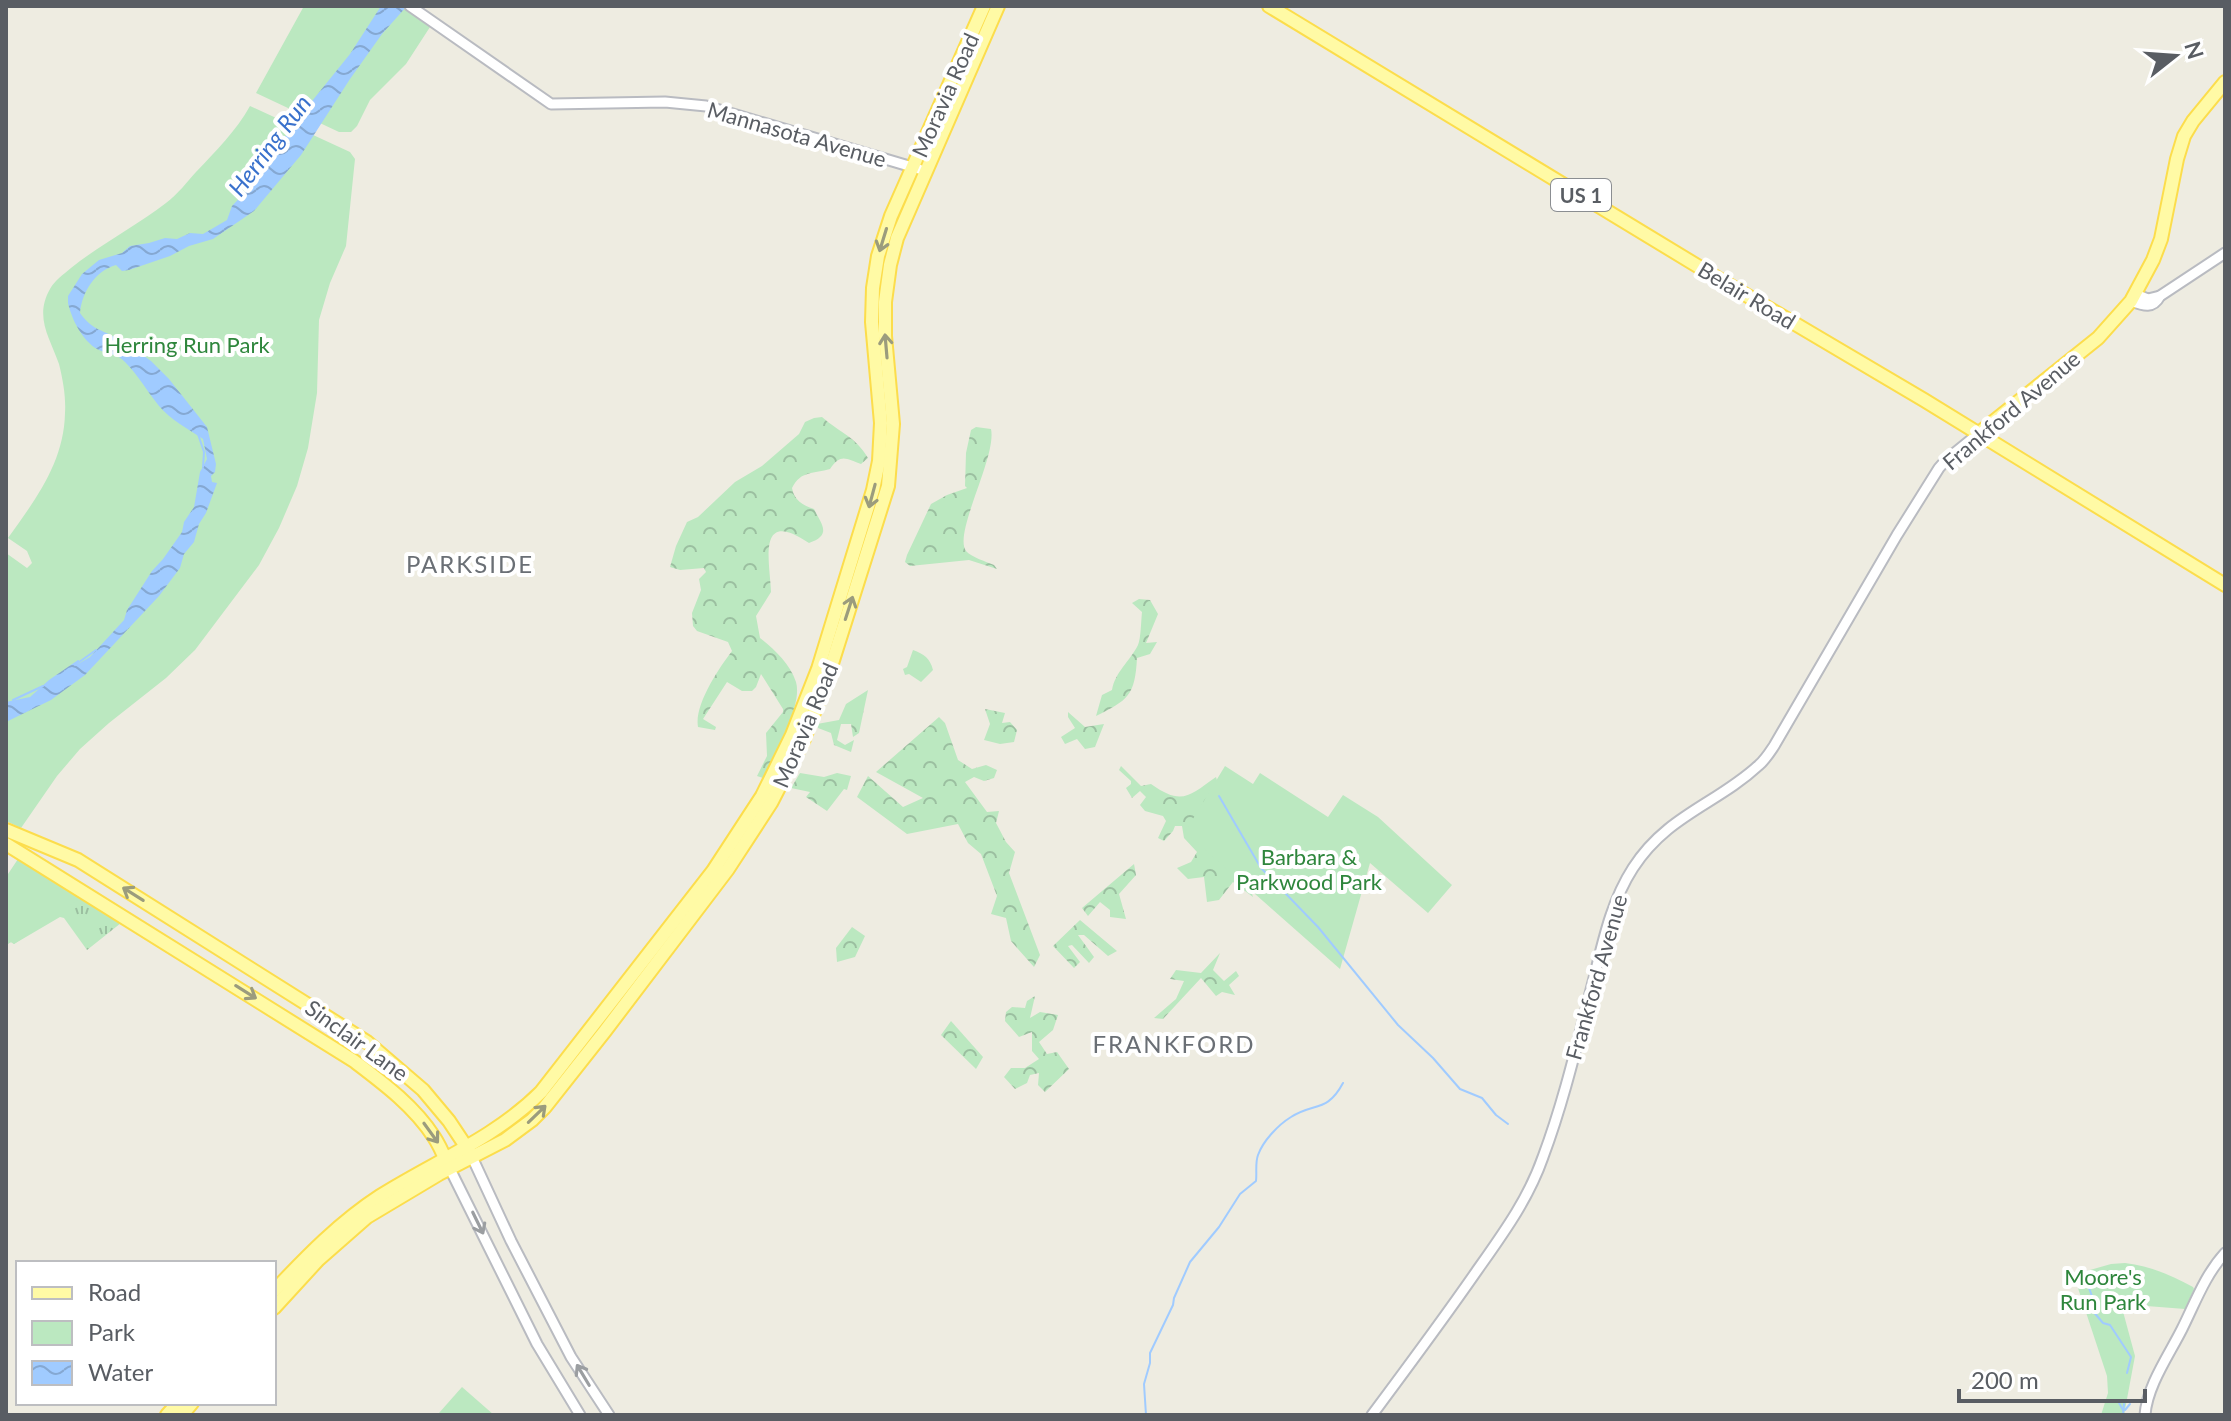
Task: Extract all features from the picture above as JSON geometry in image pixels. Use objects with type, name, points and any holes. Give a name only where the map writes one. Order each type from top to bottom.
[{"type":"main road","name":"Moravia Road","points":[[276,1306],[318,1260],[358,1224],[448,1164],[517,1132],[532,1120],[556,1094],[728,869],[771,803],[804,739],[829,673],[888,486],[893,424],[885,336],[886,287],[897,238],[919,169],[984,6]]},
{"type":"main road","name":"Moravia Road","points":[[919,169],[998,6]]},
{"type":"main road","name":"Belair Road","points":[[1269,6],[2225,585]]},
{"type":"main road","name":"Frankford Avenue","points":[[1978,434],[2098,338],[2133,298],[2161,239],[2184,136],[2225,82]]},
{"type":"main road","name":"Sinclair Lane","points":[[6,830],[78,860],[367,1042],[423,1090],[469,1152]]},
{"type":"main road","name":"Sinclair Lane","points":[[6,844],[354,1061],[386,1086],[425,1124],[448,1164]]},
{"type":"main road","name":"Moravia Road","points":[[276,1289],[342,1224],[393,1188],[448,1164]]},
{"type":"street","name":"Mannasota Avenue","points":[[413,8],[551,104],[665,102],[706,106],[919,169]]},
{"type":"street","points":[[2133,298],[2160,296],[2225,253]]},
{"type":"street","name":"Frankford Avenue","points":[[1372,1415],[1501,1237],[1530,1190],[1563,1091],[1607,926],[1619,892],[1632,870],[1654,839],[1765,760],[1939,468],[1978,434]]},
{"type":"street","name":"Sinclair Lane","points":[[469,1152],[571,1357],[609,1415]]},
{"type":"street","name":"Sinclair Lane","points":[[448,1164],[542,1354],[580,1415]]},
{"type":"street","points":[[2145,1415],[2163,1366],[2209,1273],[2225,1253]]},
{"type":"green space","points":[[304,6],[400,6],[430,27],[406,64],[370,100],[351,132],[339,132],[256,93]]},
{"type":"green space","name":"Herring Run Park","points":[[250,106],[350,152],[355,159],[346,246],[319,320],[317,393],[308,448],[297,486],[259,565],[195,650],[80,749],[21,828],[6,821],[6,553],[27,568],[32,563],[27,551],[8,538],[47,479],[60,448],[63,431],[64,388],[43,318],[45,299],[54,283],[71,268],[174,196],[225,140]]},
{"type":"green space","points":[[822,417],[852,440],[868,458],[861,464],[841,459],[830,469],[799,478],[792,488],[793,492],[799,502],[814,509],[823,533],[809,543],[781,531],[773,535],[770,543],[771,592],[756,616],[760,638],[790,669],[797,692],[792,717],[763,778],[757,776],[767,756],[766,733],[783,709],[761,674],[752,691],[742,691],[727,682],[703,719],[716,727],[715,730],[698,727],[704,698],[732,651],[728,642],[697,631],[693,626],[692,613],[701,590],[699,579],[706,572],[704,568],[680,570],[670,567],[687,522],[698,517],[735,482],[762,466],[799,434],[805,422]]},
{"type":"green space","points":[[976,427],[991,429],[991,442],[965,528],[964,542],[968,553],[997,569],[969,560],[910,566],[905,562],[907,555],[931,504],[967,488],[966,453],[971,430]]},
{"type":"green space","points":[[1139,599],[1150,600],[1158,614],[1146,643],[1157,642],[1150,654],[1137,658],[1134,681],[1128,695],[1116,706],[1096,716],[1102,695],[1112,690],[1116,678],[1138,645],[1142,612],[1132,603]]},
{"type":"green space","points":[[913,650],[926,657],[933,670],[921,682],[909,674],[905,675],[903,669],[907,667]]},
{"type":"green space","points":[[868,690],[859,733],[853,737],[851,724],[841,724],[837,740],[845,745],[854,740],[851,752],[834,745],[831,733],[818,728],[817,724],[839,720],[846,704]]},
{"type":"green space","points":[[985,709],[1005,713],[1002,723],[1010,722],[1017,730],[1014,742],[1000,744],[984,740],[990,724]]},
{"type":"green space","points":[[1068,712],[1085,727],[1104,724],[1095,747],[1085,749],[1077,739],[1065,744],[1061,737],[1075,728]]},
{"type":"green space","points":[[939,717],[945,723],[958,760],[972,769],[986,765],[997,770],[994,778],[984,781],[974,777],[965,782],[987,812],[999,811],[996,823],[1015,852],[1009,873],[1040,955],[1034,967],[1011,941],[1006,918],[991,914],[997,896],[981,854],[968,843],[958,824],[907,834],[857,797],[868,776],[903,807],[923,798],[876,772]]},
{"type":"green space","points":[[1121,766],[1141,786],[1151,784],[1178,796],[1192,793],[1216,777],[1253,897],[1233,882],[1219,900],[1207,902],[1204,877],[1188,879],[1177,868],[1191,862],[1197,852],[1184,838],[1182,826],[1175,826],[1164,841],[1158,838],[1166,821],[1163,816],[1145,811],[1140,805],[1146,797],[1140,791],[1132,798],[1126,788],[1131,781],[1119,770]]},
{"type":"green space","name":"Barbara & Parkwood Park","points":[[1225,766],[1253,784],[1260,773],[1328,817],[1343,795],[1378,817],[1452,885],[1428,913],[1370,863],[1340,969],[1185,832]]},
{"type":"green space","points":[[800,773],[824,777],[837,773],[851,776],[847,790],[844,789],[827,811],[806,797],[810,792],[791,788]]},
{"type":"green space","points":[[18,859],[121,923],[87,950],[64,918],[60,917],[14,944],[6,945],[6,877]]},
{"type":"green space","points":[[19,859],[81,898],[14,944],[6,945],[6,879]]},
{"type":"green space","points":[[1134,864],[1136,875],[1119,894],[1126,919],[1110,917],[1110,910],[1100,902],[1088,916],[1082,908]]},
{"type":"green space","points":[[1080,920],[1117,951],[1108,956],[1084,935],[1078,935],[1094,957],[1089,963],[1072,945],[1068,946],[1080,962],[1074,968],[1053,946]]},
{"type":"green space","points":[[852,927],[865,936],[855,957],[837,962],[836,948]]},
{"type":"green space","points":[[1220,953],[1213,970],[1224,981],[1236,971],[1239,976],[1229,985],[1235,995],[1222,992],[1216,996],[1201,978],[1163,1019],[1154,1018],[1176,999],[1184,981],[1170,979],[1176,970],[1201,973]]},
{"type":"green space","points":[[1035,996],[1030,1018],[1040,1012],[1058,1015],[1053,1030],[1039,1042],[1047,1054],[1057,1052],[1069,1069],[1045,1092],[1038,1085],[1039,1073],[1030,1075],[1027,1083],[1015,1089],[1004,1077],[1011,1068],[1025,1068],[1039,1059],[1032,1051],[1032,1032],[1019,1037],[1005,1021],[1006,1012],[1012,1007],[1025,1008],[1027,1001]]},
{"type":"green space","points":[[951,1021],[983,1057],[976,1069],[941,1035]]},
{"type":"green space","name":"Moore's Run Park","points":[[2125,1263],[2160,1272],[2194,1289],[2185,1309],[2121,1304],[2135,1356],[2124,1415],[2101,1415],[2108,1393],[2107,1376],[2074,1276],[2111,1264]]},
{"type":"green space","points":[[462,1387],[494,1415],[439,1413]]},
{"type":"water","name":"Herring Run","points":[[381,6],[407,6],[382,34],[301,155],[254,211],[213,239],[170,256],[129,270],[122,271],[116,265],[109,268],[96,277],[87,290],[80,313],[84,319],[151,361],[207,427],[216,464],[212,482],[217,483],[194,542],[159,596],[85,675],[51,700],[6,722],[6,702],[30,697],[78,660],[78,664],[90,657],[124,620],[152,571],[182,532],[184,522],[194,507],[200,472],[207,459],[203,439],[164,411],[125,362],[97,349],[87,340],[72,316],[68,296],[82,274],[99,260],[122,253],[130,246],[165,238],[177,239],[190,233],[203,234],[227,220],[232,206],[254,183],[291,127],[350,54]]},
{"type":"waterway","name":"Herring Run","points":[[198,434],[204,452],[203,467]]},
{"type":"waterway","name":"Herring Run","points":[[75,665],[96,650]]},
{"type":"waterway","name":"Herring Run","points":[[13,700],[43,686]]},
{"type":"waterway","points":[[1219,796],[1261,868],[1318,927],[1398,1025],[1460,1089],[1482,1098],[1508,1124]]},
{"type":"waterway","points":[[1146,1415],[1144,1384],[1150,1353],[1190,1262],[1219,1227],[1240,1194],[1256,1181],[1258,1155],[1263,1144],[1291,1117],[1326,1103],[1343,1083]]},
{"type":"waterway","points":[[2089,1288],[2093,1299],[2092,1310],[2103,1323],[2110,1325],[2131,1357],[2127,1373]]},
{"type":"waterway","points":[[2119,1403],[2123,1410]]},
{"type":"waterway","points":[[2123,1415],[2124,1404]]},
{"type":"waterway","points":[[2125,1410],[2130,1404]]},
{"type":"district","name":"PARKSIDE","points":[[470,563]]},
{"type":"district","name":"FRANKFORD","points":[[1174,1043]]}]
